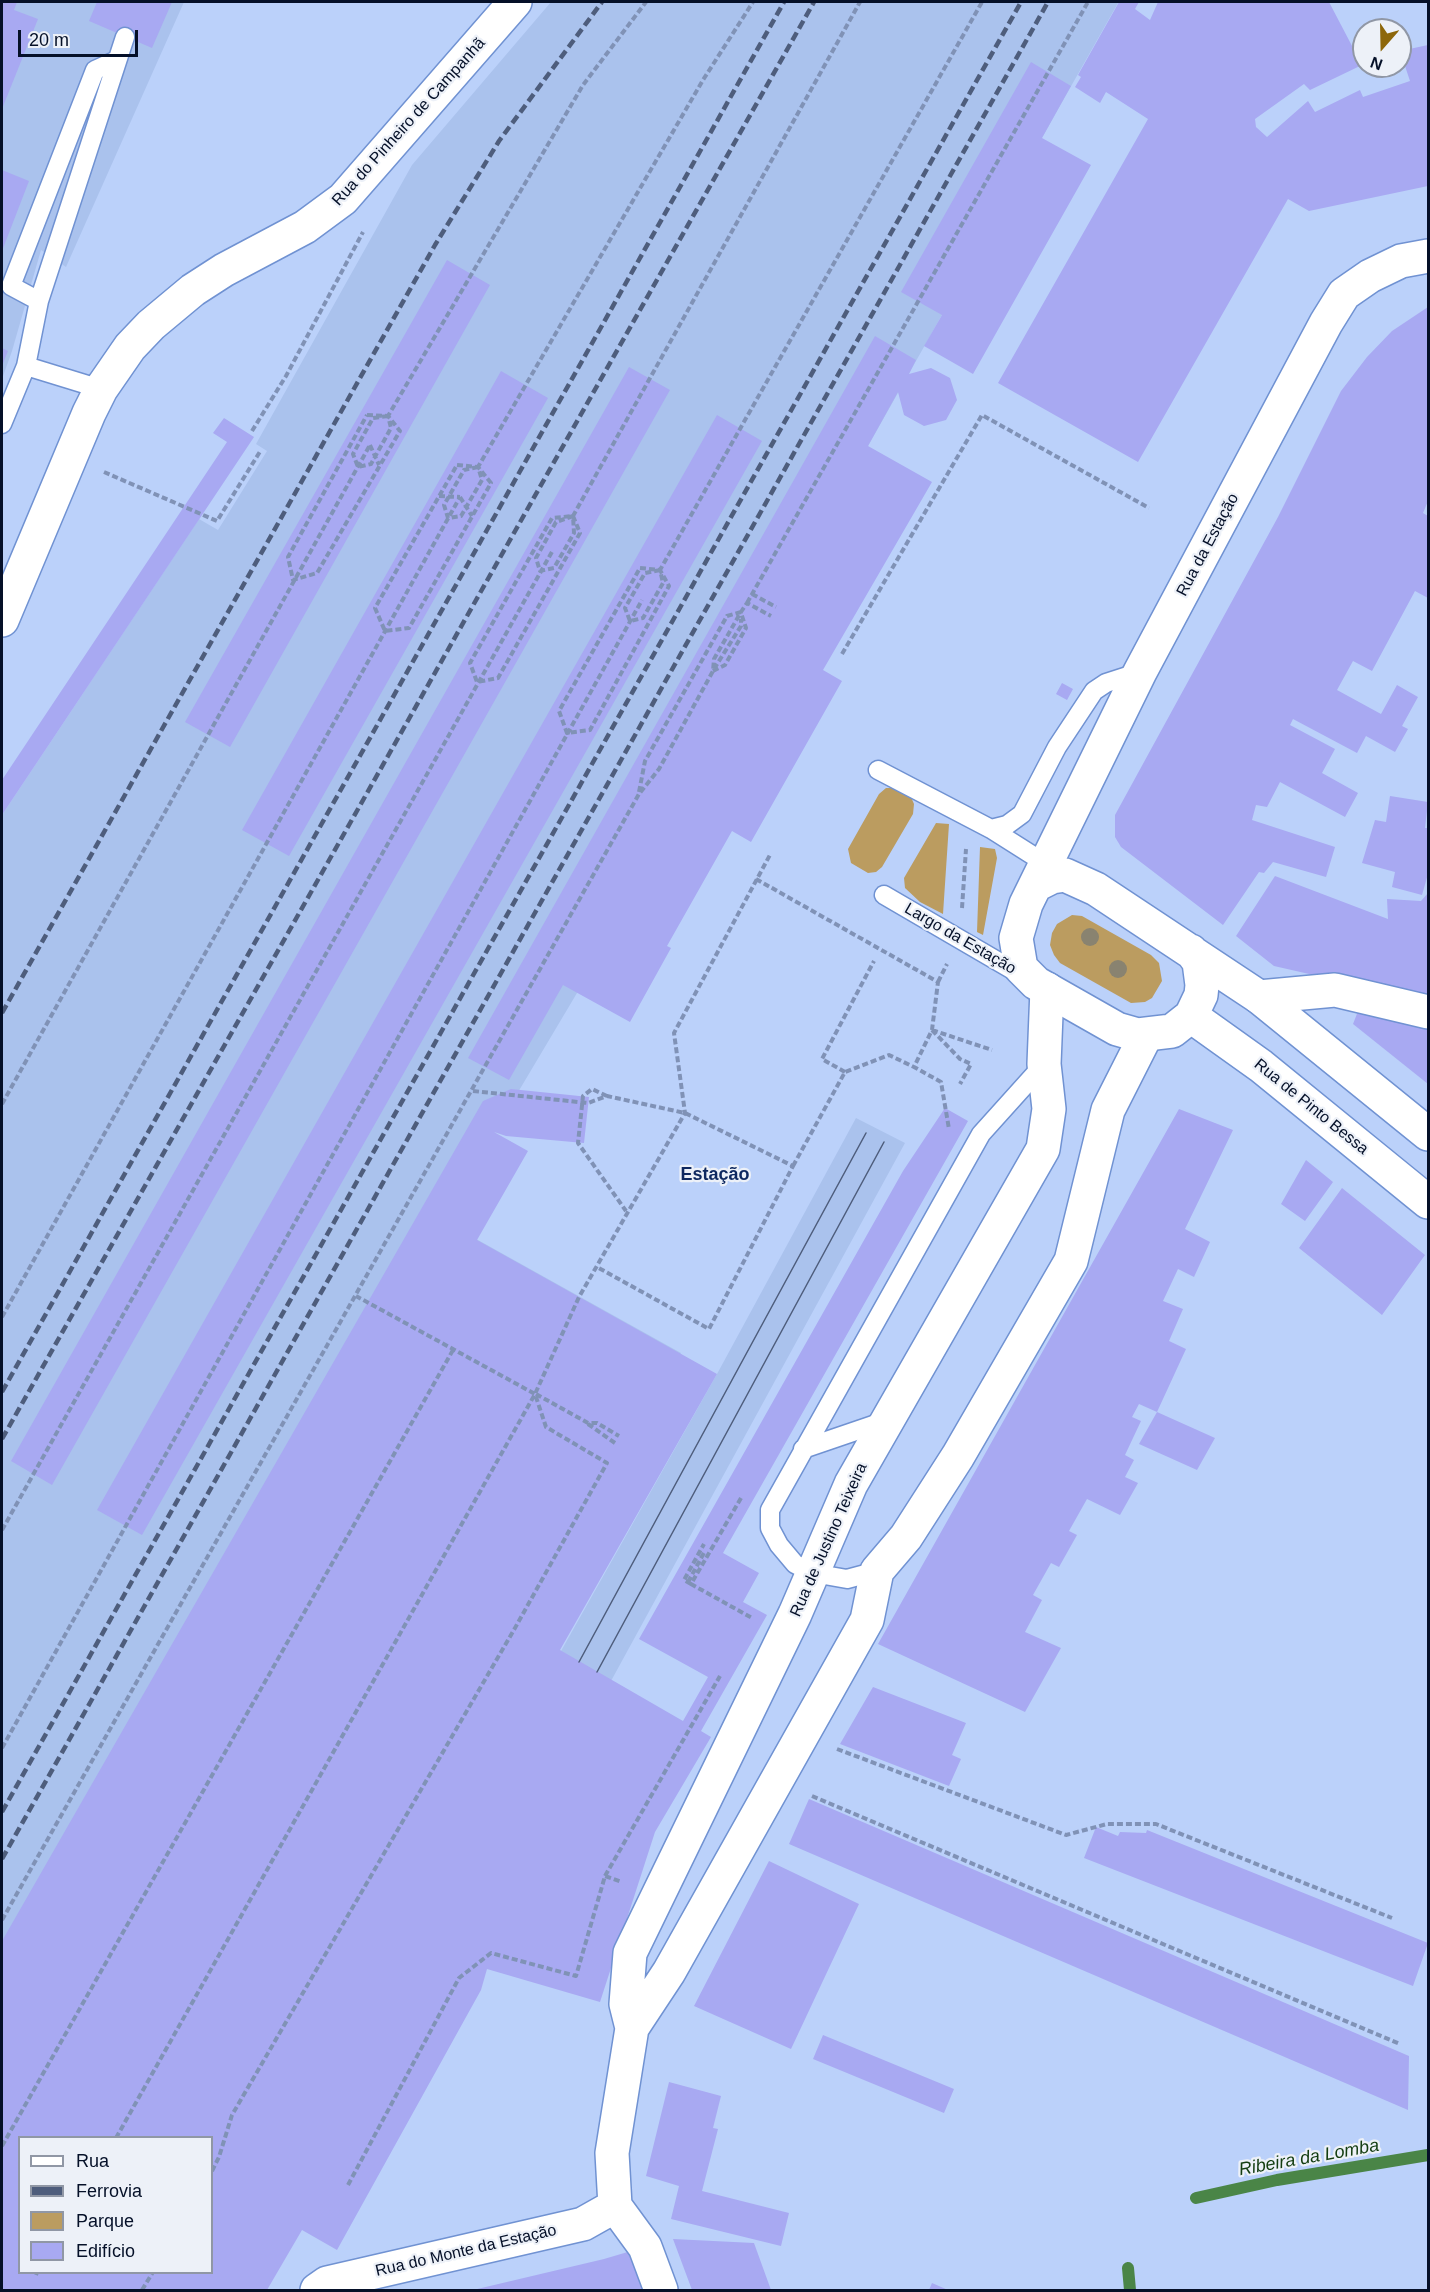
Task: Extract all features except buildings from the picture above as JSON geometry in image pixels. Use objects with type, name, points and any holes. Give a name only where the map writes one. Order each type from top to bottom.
[{"type":"street","name":"Rua do Pinheiro de Campanhã","points":[[2,620],[100,389],[130,347],[178,302],[224,270],[319,219],[343,199],[515,2]]},
{"type":"street","name":"Rua da Estação","points":[[1050,875],[1140,672],[1320,334],[1344,294],[1370,276],[1401,261],[1428,255]]},
{"type":"street","points":[[1191,951],[1198,962],[1202,985],[1201,996],[1191,1016],[1172,1031],[1146,1035],[1117,1029],[1042,986],[1021,968],[1016,946],[1021,916],[1050,875],[1096,889],[1191,951],[1259,997],[1428,1134]]},
{"type":"street","name":"Rua de Justino Teixeira","points":[[615,2206],[612,2153],[632,2028],[626,2004],[630,1953],[795,1614],[851,1484],[1043,1149],[1049,1109],[1044,1064],[1042,986]]},
{"type":"street","points":[[1259,997],[1335,990],[1428,1012]]},
{"type":"street","name":"Rua de Pinto Bessa","points":[[1191,1016],[1261,1066],[1428,1202]]},
{"type":"street","name":"Rua de Justino Teixeira","points":[[632,2028],[669,1972],[778,1782],[867,1620],[877,1571],[906,1537],[958,1456],[1071,1261],[1108,1110],[1146,1035]]},
{"type":"street","points":[[615,2206],[645,2247],[662,2290]]},
{"type":"street","name":"Rua do Monte da Estação","points":[[317,2290],[327,2283],[583,2224],[615,2206]]},
{"type":"lane","points":[[2,424],[26,366],[39,302],[125,37]]},
{"type":"lane","points":[[39,302],[11,286],[95,70],[117,60]]},
{"type":"lane","points":[[26,366],[100,389]]},
{"type":"lane","points":[[991,829],[1007,825],[1022,814],[1057,747],[1094,691],[1106,683],[1140,672]]},
{"type":"lane","points":[[878,770],[991,829],[1050,875]]},
{"type":"lane","name":"Largo da Estação","points":[[884,895],[1042,986]]},
{"type":"lane","points":[[877,1571],[848,1579],[813,1573],[795,1564],[779,1545],[770,1528],[770,1510],[981,1134],[1044,1064]]},
{"type":"lane","points":[[803,1449],[887,1421]]},
{"type":"path","points":[[358,467],[371,464],[391,428],[388,416],[583,85],[646,2]]},
{"type":"path","points":[[448,518],[462,516],[482,480],[478,467],[704,80],[753,2]]},
{"type":"path","points":[[540,571],[554,568],[574,532],[573,516],[860,2]]},
{"type":"path","points":[[630,621],[643,618],[663,583],[660,570],[982,2]]},
{"type":"path","points":[[713,671],[714,659],[1088,2]]},
{"type":"path","points":[[252,431],[286,376],[367,225]]},
{"type":"path","points":[[367,415],[388,416],[400,431],[380,466],[317,573],[293,580],[288,557],[367,415]]},
{"type":"path","points":[[843,654],[982,415],[1149,508]]},
{"type":"path","points":[[358,467],[353,454],[373,418],[388,416]]},
{"type":"path","points":[[350,446],[370,445]]},
{"type":"path","points":[[370,445],[380,466]]},
{"type":"path","points":[[2,1104],[370,445]]},
{"type":"path","points":[[102,471],[217,520],[261,450]]},
{"type":"path","points":[[457,465],[478,467],[491,483],[409,628],[385,631],[375,608],[457,465]]},
{"type":"path","points":[[448,518],[444,505],[464,470],[478,467]]},
{"type":"path","points":[[439,496],[460,497]]},
{"type":"path","points":[[460,497],[472,516]]},
{"type":"path","points":[[2,1317],[460,497]]},
{"type":"path","points":[[540,571],[536,558],[556,522],[573,516]]},
{"type":"path","points":[[477,682],[470,663],[552,518],[573,516]]},
{"type":"path","points":[[477,682],[498,678],[580,533],[573,516]]},
{"type":"path","points":[[534,550],[553,550]]},
{"type":"path","points":[[553,550],[561,567]]},
{"type":"path","points":[[2,1530],[553,550]]},
{"type":"path","points":[[567,733],[559,711],[621,601],[640,568],[660,570]]},
{"type":"path","points":[[630,621],[625,608],[645,573],[660,570]]},
{"type":"path","points":[[567,733],[590,730],[669,586],[660,570]]},
{"type":"path","points":[[752,594],[776,608]]},
{"type":"path","points":[[621,601],[642,600]]},
{"type":"path","points":[[642,600],[650,620]]},
{"type":"path","points":[[2,1748],[642,600]]},
{"type":"path","points":[[747,603],[771,616]]},
{"type":"path","points":[[713,671],[725,665],[743,627],[741,612]]},
{"type":"path","points":[[639,794],[645,761],[727,616],[741,612]]},
{"type":"path","points":[[2,1920],[639,794],[659,768],[713,671],[743,627]]},
{"type":"path","points":[[961,917],[967,846]]},
{"type":"path","points":[[117,2136],[535,1394],[579,1297],[626,1211],[685,1113],[674,1033],[771,853]]},
{"type":"path","points":[[756,879],[938,982]]},
{"type":"path","points":[[914,1068],[932,1030],[938,982],[951,958]]},
{"type":"path","points":[[845,1072],[822,1059],[874,961]]},
{"type":"path","points":[[932,1030],[992,1050]]},
{"type":"path","points":[[932,1030],[960,1059],[971,1064],[960,1084]]},
{"type":"path","points":[[597,1267],[709,1329],[845,1072],[889,1055],[941,1082],[950,1135]]},
{"type":"path","points":[[626,1211],[578,1143],[583,1096],[592,1089],[608,1096],[685,1113],[793,1167]]},
{"type":"path","points":[[473,1091],[588,1103],[608,1096]]},
{"type":"path","points":[[356,1296],[588,1423],[615,1443]]},
{"type":"path","points":[[2,2146],[453,1350]]},
{"type":"path","points":[[213,2169],[232,2115],[515,1628],[607,1462],[546,1427],[535,1394]]},
{"type":"path","points":[[588,1423],[597,1423],[619,1436]]},
{"type":"path","points":[[689,1583],[744,1492]]},
{"type":"path","points":[[704,1544],[684,1580],[753,1618],[747,1629]]},
{"type":"path","points":[[689,1583],[705,1551]]},
{"type":"path","points":[[348,2185],[459,1978],[491,1953],[576,1977],[605,1876],[723,1670]]},
{"type":"path","points":[[803,1736],[1066,1835],[1107,1824],[1156,1824],[1392,1918]]},
{"type":"path","points":[[778,1782],[1400,2044]]},
{"type":"path","points":[[605,1876],[657,1894]]},
{"type":"path","points":[[142,2290],[152,2274]]},
{"type":"shaded area","points":[[2,2],[184,2],[66,267],[41,250],[2,379]]},
{"type":"shaded area","points":[[551,2],[1118,3],[868,446],[577,993],[442,1220],[681,1353],[524,1629],[271,2138],[213,2242],[213,2136],[18,2136],[18,2274],[194,2274],[185,2290],[2,2290],[2,815],[199,519],[218,530],[267,451],[256,444],[412,165]]},
{"type":"shaded area","points":[[856,1118],[905,1143],[611,1681],[561,1651],[717,1374]]},
{"type":"green space","points":[[886,788],[898,788],[911,797],[914,804],[913,814],[882,867],[876,872],[868,873],[851,863],[848,849],[879,794]]},
{"type":"green space","points":[[936,823],[949,824],[943,914],[920,902],[905,888],[904,878]]},
{"type":"green space","points":[[980,847],[995,849],[997,858],[983,935],[977,932]]},
{"type":"green space","points":[[1072,915],[1082,916],[1151,955],[1159,963],[1162,981],[1152,998],[1145,1002],[1131,1003],[1060,963],[1050,945],[1052,933],[1057,924]]},
{"type":"waterway","name":"Ribeira da Lomba","points":[[1196,2198],[1277,2180],[1428,2155]]},
{"type":"waterway","name":"Ribeira da Lomba","points":[[1128,2268],[1130,2290]]},
{"type":"tram line","points":[[579,1662],[866,1133]]},
{"type":"tram line","points":[[597,1672],[884,1142]]},
{"type":"railway","points":[[2,1013],[435,245],[499,141],[602,2]]},
{"type":"railway","points":[[2,1392],[784,2]]},
{"type":"railway","points":[[2,1439],[814,2]]},
{"type":"railway","points":[[2,1812],[1021,2]]},
{"type":"railway","points":[[2,1859],[1048,2]]},
{"type":"district","name":"Estação","points":[[715,1175]]}]
